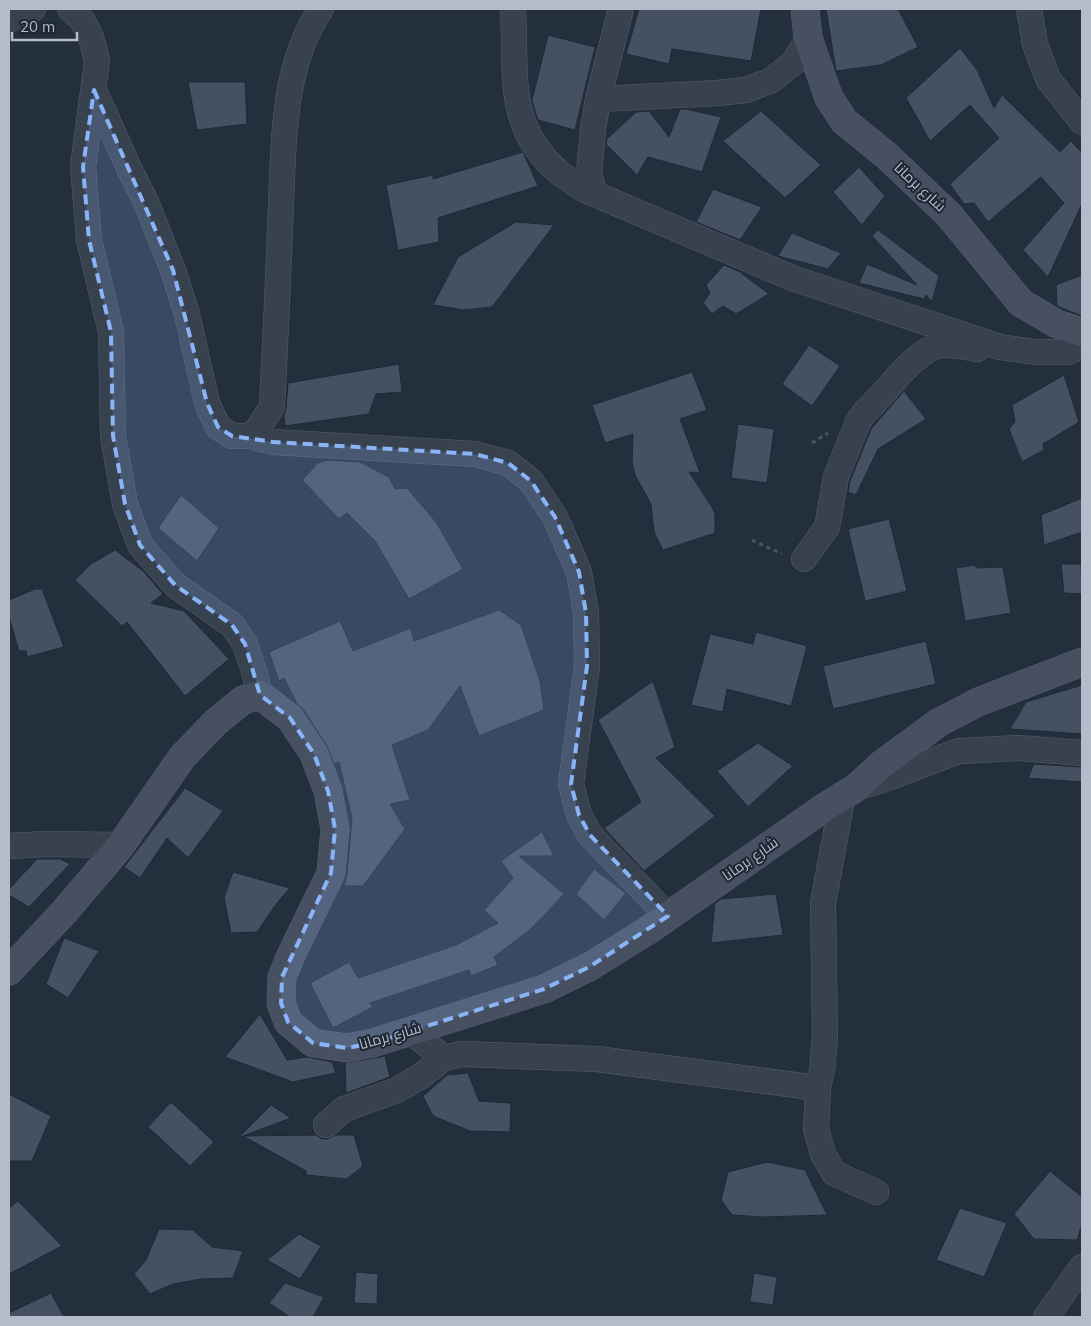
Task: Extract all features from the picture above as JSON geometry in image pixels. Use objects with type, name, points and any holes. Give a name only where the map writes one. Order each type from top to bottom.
[{"type":"street","points":[[9,20],[33,9]]},
{"type":"street","points":[[9,971],[66,911],[121,845],[183,756],[216,722],[243,700],[260,695],[244,644],[232,625],[175,585],[140,545],[125,504],[113,436],[112,332],[89,240],[83,167],[97,61],[91,38],[83,21],[70,9]]},
{"type":"street","points":[[249,436],[257,430],[272,407],[284,157],[289,93],[301,45],[312,21],[321,9]]},
{"type":"street","points":[[513,9],[515,86],[523,123],[539,151],[561,174],[584,189],[792,278],[1000,347],[1035,352],[1078,343]]},
{"type":"street","points":[[594,193],[589,173],[593,128],[598,99],[621,9]]},
{"type":"street","name":"شارع برمانا","points":[[805,9],[808,38],[829,98],[844,121],[887,156],[949,215],[1021,303],[1057,324],[1078,343]]},
{"type":"street","points":[[1029,9],[1035,44],[1048,79],[1082,122]]},
{"type":"street","points":[[598,99],[746,90],[772,80],[794,62],[808,38]]},
{"type":"street","points":[[94,90],[147,204],[174,270],[187,314],[207,403],[218,427],[232,436],[249,436],[273,442],[474,454],[508,463],[531,481],[555,517],[579,572],[586,613],[587,666],[572,784],[579,815],[590,834],[668,916]]},
{"type":"street","points":[[804,559],[827,527],[836,477],[858,422],[922,354],[935,347],[956,345],[988,351],[1025,362],[1048,363],[1060,361],[1078,343]]},
{"type":"street","name":"شارع برمانا","points":[[260,695],[290,718],[314,754],[328,791],[335,829],[331,873],[282,976],[281,1003],[288,1022],[313,1043],[347,1048],[373,1043],[544,989],[589,967],[647,931],[850,791],[888,759],[938,724],[978,702],[1082,662]]},
{"type":"street","points":[[876,1192],[834,1174],[823,1154],[816,1129],[818,1088],[822,1070],[825,1036],[823,903],[850,791],[958,751],[1018,748],[1082,753]]},
{"type":"street","points":[[9,846],[45,844],[121,845]]},
{"type":"street","points":[[410,1031],[444,1058]]},
{"type":"street","points":[[326,1125],[344,1109],[397,1090],[421,1076],[444,1058],[462,1054],[597,1059],[818,1088]]},
{"type":"street","points":[[1046,1317],[1082,1267]]},
{"type":"path","points":[[752,540],[778,553],[804,559]]},
{"type":"highlighted area","points":[[94,90],[173,270],[207,403],[218,427],[232,436],[273,442],[475,454],[508,463],[531,481],[555,517],[579,572],[586,613],[587,666],[571,784],[579,815],[590,835],[668,916],[589,967],[544,989],[373,1043],[347,1048],[313,1043],[288,1022],[281,1003],[282,977],[331,873],[335,829],[328,791],[314,754],[290,718],[260,695],[245,644],[232,625],[175,585],[140,545],[125,504],[113,436],[111,332],[89,240],[83,167]]},
{"type":"building","points":[[639,9],[761,9],[751,61],[672,49],[669,64],[626,54]]},
{"type":"building","points":[[826,9],[898,9],[918,47],[881,65],[836,71]]},
{"type":"building","points":[[548,35],[595,47],[575,130],[538,120],[532,100]]},
{"type":"building","points":[[960,48],[977,70],[994,108],[1002,95],[1060,152],[1071,141],[1082,153],[1082,204],[1048,277],[1023,250],[1064,203],[1041,177],[988,222],[974,203],[964,204],[950,184],[999,138],[970,105],[930,141],[906,98]]},
{"type":"building","points":[[188,82],[245,82],[247,124],[197,130]]},
{"type":"building","points":[[680,109],[721,117],[702,172],[648,157],[637,175],[606,144],[607,139],[636,112],[649,111],[669,137]]},
{"type":"building","points":[[761,111],[821,165],[785,198],[723,141]]},
{"type":"building","points":[[523,152],[538,186],[438,218],[439,242],[398,250],[386,185],[433,175],[433,179]]},
{"type":"building","points":[[859,167],[885,196],[862,225],[833,192]]},
{"type":"building","points":[[713,189],[762,207],[740,240],[696,222]]},
{"type":"building","points":[[516,222],[554,225],[492,307],[464,310],[433,305],[458,257]]},
{"type":"building","points":[[878,230],[939,276],[932,302],[926,295],[924,299],[859,283],[867,264],[917,285],[872,236]]},
{"type":"building","points":[[792,233],[841,253],[828,269],[778,256]]},
{"type":"building","points":[[724,265],[740,272],[769,294],[736,314],[723,306],[712,314],[703,303],[710,293],[706,285]]},
{"type":"building","points":[[1082,275],[1082,316],[1057,306],[1056,285]]},
{"type":"building","points":[[809,345],[840,366],[812,406],[782,384]]},
{"type":"building","points":[[399,364],[402,392],[376,394],[369,414],[285,426],[284,416],[288,383]]},
{"type":"building","points":[[692,372],[707,410],[680,419],[700,473],[689,472],[715,514],[715,533],[663,550],[654,532],[651,504],[635,475],[632,462],[633,434],[605,443],[592,405]]},
{"type":"building","points":[[1064,375],[1079,422],[1043,444],[1044,450],[1022,462],[1009,429],[1015,422],[1012,405]]},
{"type":"building","points":[[904,391],[926,419],[878,449],[856,495],[848,492],[850,481],[871,429]]},
{"type":"building","points":[[738,424],[774,429],[767,483],[731,478]]},
{"type":"building","points":[[328,460],[360,462],[389,477],[395,489],[407,488],[436,522],[463,569],[409,599],[375,541],[347,513],[339,519],[302,480],[318,463]]},
{"type":"building","points":[[181,495],[219,528],[197,561],[158,528]]},
{"type":"building","points":[[1082,498],[1082,532],[1044,545],[1041,515]]},
{"type":"building","points":[[889,519],[907,591],[865,601],[848,529]]},
{"type":"building","points":[[115,550],[143,571],[163,594],[151,603],[184,611],[229,659],[185,696],[127,622],[122,626],[75,580],[91,564]]},
{"type":"building","points":[[1061,564],[1081,564],[1082,594],[1064,593]]},
{"type":"building","points":[[976,565],[976,568],[1003,567],[1011,613],[965,621],[956,568]]},
{"type":"building","points":[[35,589],[42,589],[64,647],[27,657],[26,651],[19,651],[9,617],[9,600]]},
{"type":"building","points":[[499,610],[521,625],[540,681],[544,710],[479,736],[460,686],[428,730],[392,745],[410,800],[390,804],[405,829],[363,886],[344,886],[347,874],[352,818],[339,762],[334,764],[327,746],[303,709],[297,704],[284,678],[279,681],[269,652],[340,621],[353,651],[411,628],[414,641]]},
{"type":"building","points":[[756,632],[807,646],[791,706],[727,689],[723,712],[691,705],[710,634],[753,644]]},
{"type":"building","points":[[926,641],[936,684],[833,709],[823,666]]},
{"type":"building","points":[[653,681],[675,747],[656,758],[715,816],[644,871],[604,828],[641,802],[598,720]]},
{"type":"building","points":[[1082,685],[1082,734],[1010,729],[1026,702]]},
{"type":"building","points":[[758,743],[793,766],[748,807],[717,771]]},
{"type":"building","points":[[1034,764],[1082,767],[1082,782],[1028,778]]},
{"type":"building","points":[[185,788],[223,811],[188,858],[167,838],[140,878],[124,867]]},
{"type":"building","points":[[542,832],[554,856],[519,856],[564,894],[531,929],[494,957],[498,965],[471,976],[469,970],[370,1003],[373,1007],[333,1028],[310,983],[349,962],[358,978],[456,945],[498,923],[484,910],[513,878],[501,861]]},
{"type":"building","points":[[37,859],[60,859],[70,864],[29,907],[9,895],[9,889]]},
{"type":"building","points":[[594,869],[626,893],[604,920],[576,894]]},
{"type":"building","points":[[233,872],[290,888],[257,932],[231,933],[224,898]]},
{"type":"building","points":[[776,894],[783,935],[711,943],[715,903],[721,899]]},
{"type":"building","points":[[64,938],[99,951],[68,998],[46,984]]},
{"type":"building","points":[[260,1014],[287,1060],[308,1057],[332,1062],[336,1073],[293,1082],[225,1057]]},
{"type":"building","points":[[385,1056],[390,1077],[346,1093],[345,1063]]},
{"type":"building","points":[[468,1073],[479,1101],[511,1103],[510,1132],[470,1131],[433,1116],[423,1096],[447,1075]]},
{"type":"building","points":[[9,1094],[51,1116],[32,1161],[9,1161]]},
{"type":"building","points":[[171,1102],[214,1142],[190,1166],[148,1127]]},
{"type":"building","points":[[271,1105],[291,1118],[239,1137]]},
{"type":"building","points":[[316,1135],[322,1139],[328,1139],[336,1135],[354,1135],[363,1166],[347,1179],[306,1175],[306,1171],[243,1136]]},
{"type":"building","points":[[767,1162],[805,1170],[827,1215],[763,1217],[732,1215],[721,1200],[728,1172]]},
{"type":"building","points":[[1050,1171],[1082,1197],[1082,1224],[1077,1240],[1034,1239],[1014,1214]]},
{"type":"building","points":[[18,1201],[62,1246],[9,1274],[9,1208]]},
{"type":"building","points":[[960,1208],[1007,1223],[984,1277],[936,1260]]},
{"type":"building","points":[[159,1229],[193,1230],[212,1247],[243,1251],[233,1278],[201,1279],[173,1284],[150,1294],[134,1274],[146,1260]]},
{"type":"building","points":[[299,1234],[321,1246],[300,1279],[267,1260]]},
{"type":"building","points":[[356,1272],[378,1274],[377,1304],[354,1303]]},
{"type":"building","points":[[754,1273],[777,1277],[773,1305],[750,1302]]},
{"type":"building","points":[[285,1283],[324,1297],[313,1317],[290,1317],[269,1303]]},
{"type":"building","points":[[51,1293],[64,1317],[9,1317],[9,1313]]}]
